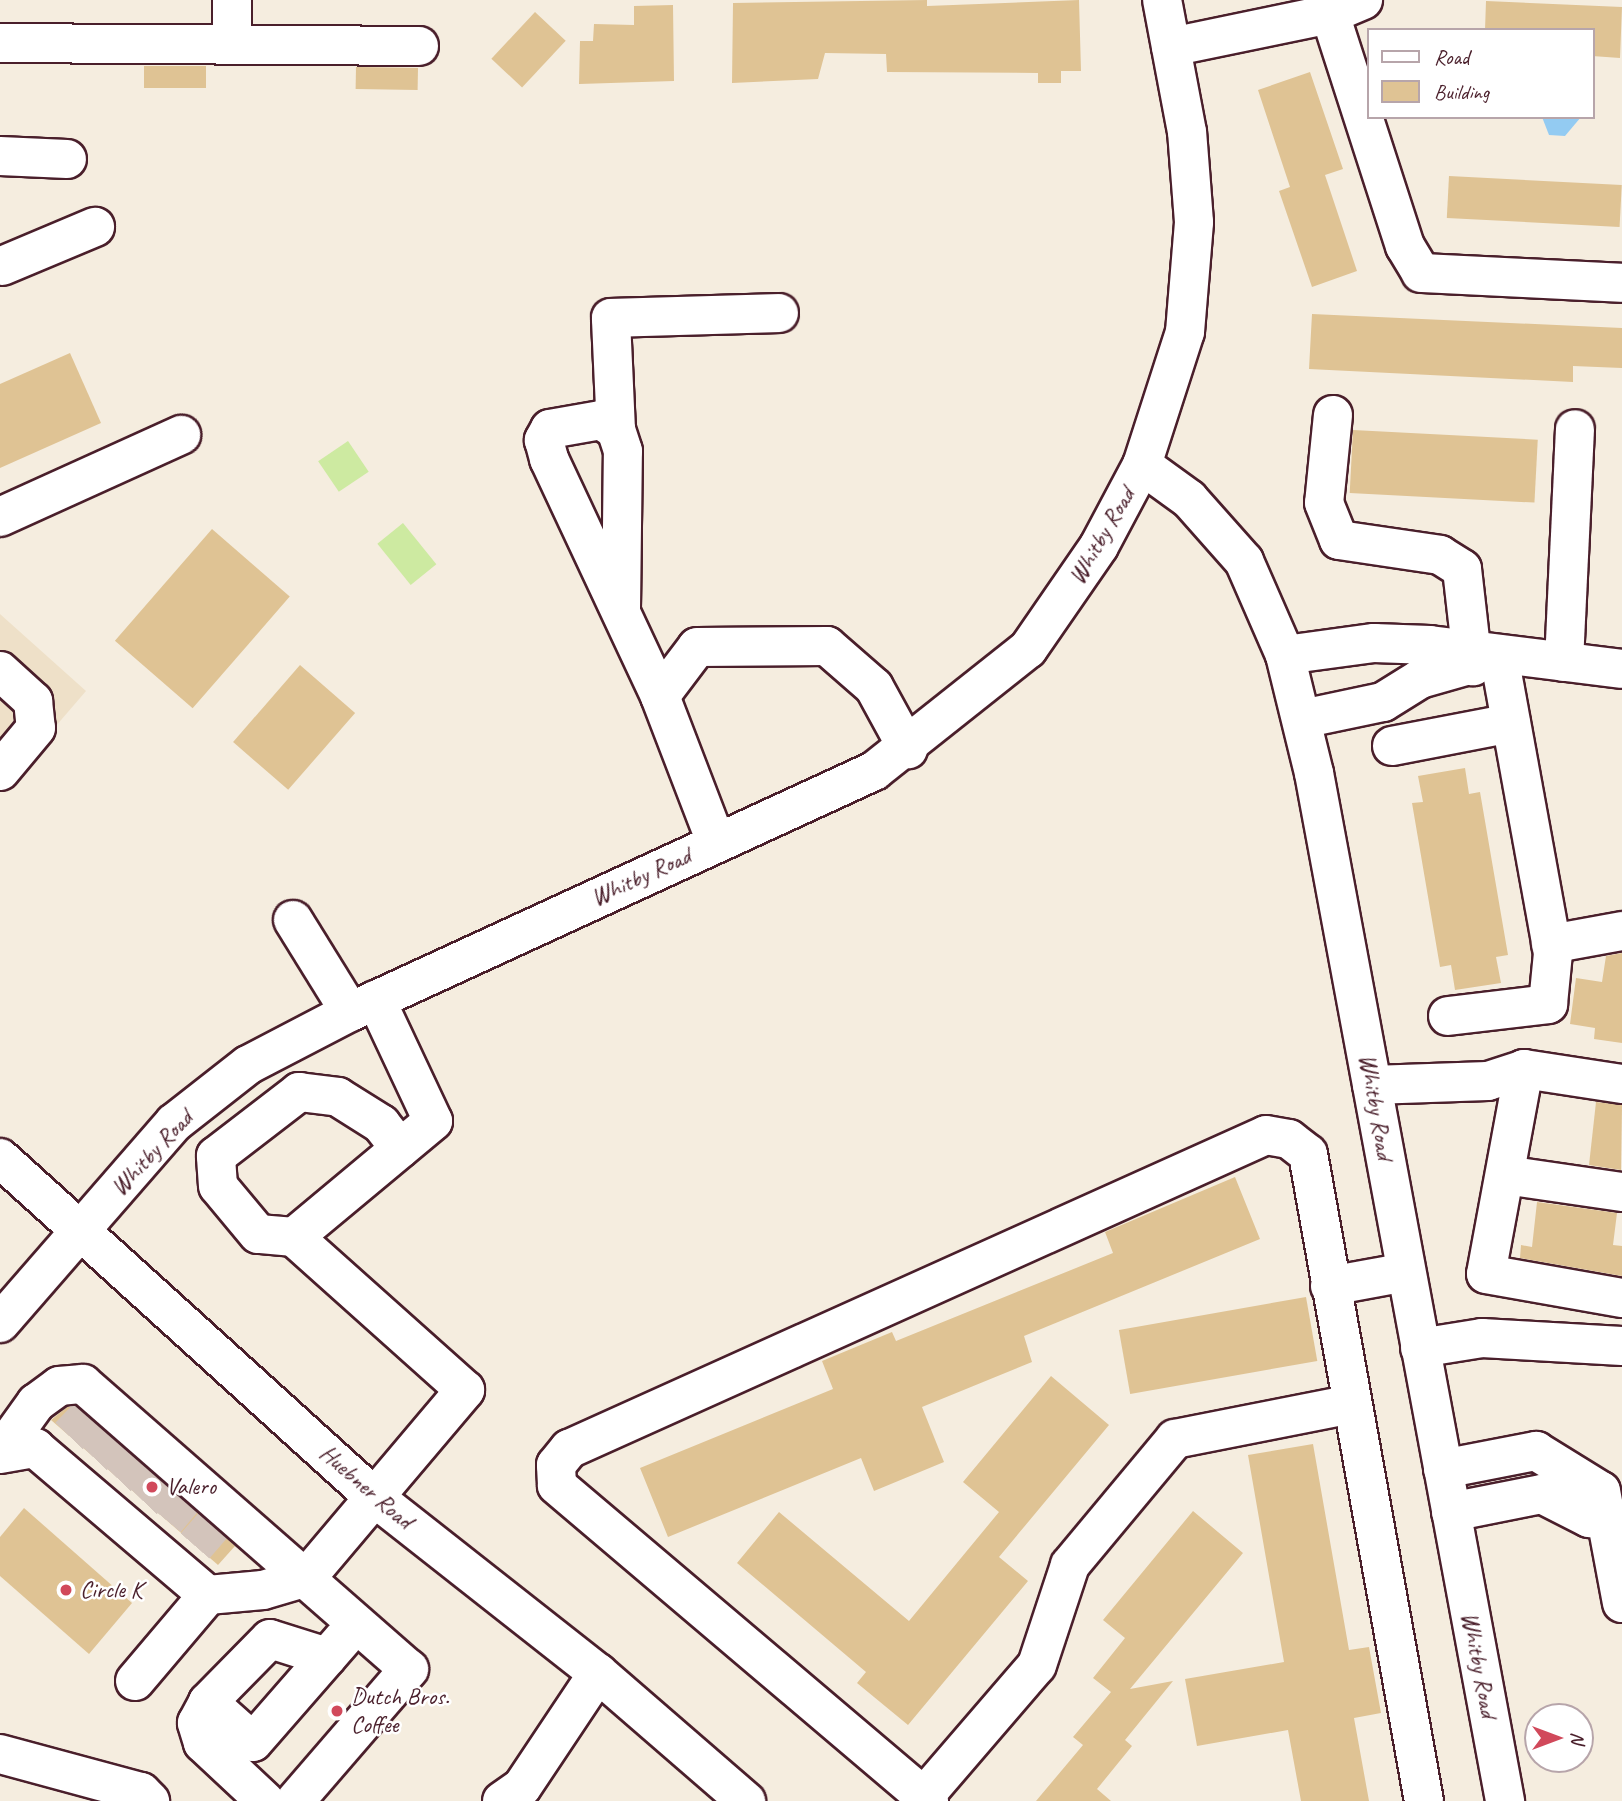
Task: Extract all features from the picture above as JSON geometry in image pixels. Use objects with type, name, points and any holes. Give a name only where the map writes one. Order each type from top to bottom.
[{"type":"street","points":[[232,0],[232,44]]},
{"type":"street","name":"Whitby Road","points":[[0,1323],[174,1123],[248,1065],[363,1006],[716,842],[815,801],[908,749],[1028,649],[1099,546],[1142,465],[1168,395],[1192,283],[1187,132],[1162,0]]},
{"type":"street","points":[[1171,47],[1237,16],[1347,7],[1366,85]]},
{"type":"street","points":[[0,43],[419,46]]},
{"type":"street","points":[[1374,119],[1405,246],[1421,272],[1622,283]]},
{"type":"street","points":[[0,156],[67,159]]},
{"type":"street","points":[[2,267],[95,227]]},
{"type":"street","points":[[621,608],[622,451],[616,430],[611,318],[779,313]]},
{"type":"street","points":[[1332,415],[1324,503],[1339,540],[1440,555],[1462,569],[1481,658],[1511,723],[1551,944],[1548,1004],[1448,1016]]},
{"type":"street","points":[[616,430],[601,420],[550,429],[544,440],[660,696],[716,842]]},
{"type":"street","points":[[1564,662],[1575,429]]},
{"type":"street","points":[[0,517],[181,435]]},
{"type":"street","name":"Whitby Road","points":[[1142,465],[1189,499],[1244,561],[1285,655],[1301,719],[1372,1084],[1505,1801]]},
{"type":"street","points":[[1393,644],[1402,692]]},
{"type":"street","points":[[1285,655],[1393,644],[1481,658],[1564,662],[1622,669]]},
{"type":"street","points":[[660,696],[697,647],[827,646],[874,687],[908,749]]},
{"type":"street","points":[[1301,719],[1402,692],[1420,679],[1481,658]]},
{"type":"street","points":[[0,671],[33,701],[36,728],[0,771]]},
{"type":"street","points":[[1392,746],[1511,723]]},
{"type":"street","points":[[293,920],[363,1006],[433,1121],[390,1136],[294,1237]]},
{"type":"street","points":[[1551,944],[1622,931]]},
{"type":"street","points":[[1524,1069],[1486,1275],[1622,1298]]},
{"type":"street","points":[[1372,1084],[1488,1081],[1524,1069],[1622,1084]]},
{"type":"street","points":[[208,1595],[263,1590],[307,1577],[466,1390],[294,1237],[258,1234],[218,1186],[216,1156],[299,1092],[338,1097],[390,1136]]},
{"type":"street","points":[[1350,1404],[1175,1439],[1070,1565],[1037,1665],[924,1800],[557,1485],[556,1465],[569,1449],[1266,1135],[1289,1139],[1308,1154],[1350,1404],[1424,1801]]},
{"type":"street","name":"Huebner Road","points":[[0,1158],[83,1229],[374,1497],[598,1673],[746,1801]]},
{"type":"street","points":[[1505,1175],[1622,1192]]},
{"type":"street","points":[[1330,1286],[1406,1272]]},
{"type":"street","points":[[1420,1348],[1482,1338],[1622,1346]]},
{"type":"street","points":[[0,1454],[36,1403],[60,1386],[83,1384],[126,1469],[204,1536],[307,1577],[409,1669],[295,1801]]},
{"type":"street","points":[[0,1454],[35,1448],[126,1469],[204,1536],[208,1595],[135,1681]]},
{"type":"street","points":[[1443,1469],[1536,1451],[1556,1479]]},
{"type":"street","points":[[1451,1512],[1556,1479],[1601,1491],[1615,1519],[1622,1603]]},
{"type":"street","points":[[208,1702],[253,1742],[357,1622]]},
{"type":"street","points":[[265,1801],[203,1743],[197,1723],[208,1702],[270,1639],[327,1657]]},
{"type":"street","points":[[520,1796],[598,1673]]},
{"type":"street","points":[[0,1754],[141,1792],[150,1801]]},
{"type":"shaded area","points":[[0,614],[86,691],[0,791]]},
{"type":"green space","points":[[348,441],[369,472],[339,492],[318,461]]},
{"type":"green space","points":[[403,523],[436,564],[411,585],[377,544]]},
{"type":"water","points":[[1543,119],[1579,119],[1565,136],[1549,135]]},
{"type":"building","points":[[927,0],[927,6],[1079,0],[1081,71],[1061,71],[1061,83],[1038,83],[1038,73],[887,72],[886,54],[825,53],[818,79],[732,83],[733,3]]},
{"type":"building","points":[[1486,1],[1622,7],[1620,58],[1594,56],[1594,28],[1485,28]]},
{"type":"building","points":[[673,5],[674,81],[579,84],[580,41],[593,41],[594,24],[634,25],[634,6]]},
{"type":"building","points":[[535,12],[566,41],[522,87],[491,59]]},
{"type":"building","points":[[144,66],[206,66],[206,88],[144,88]]},
{"type":"building","points":[[356,67],[418,68],[418,90],[356,89]]},
{"type":"building","points":[[1310,72],[1343,169],[1325,175],[1357,271],[1312,287],[1279,191],[1290,187],[1258,90]]},
{"type":"building","points":[[1449,176],[1622,185],[1620,227],[1447,218]]},
{"type":"building","points":[[1312,314],[1622,328],[1622,368],[1573,366],[1573,382],[1309,369]]},
{"type":"building","points":[[70,353],[101,423],[0,468],[0,384]]},
{"type":"building","points":[[1353,430],[1538,440],[1534,503],[1350,493]]},
{"type":"building","points":[[212,529],[290,597],[193,708],[115,641]]},
{"type":"building","points":[[300,665],[355,713],[288,790],[233,742]]},
{"type":"building","points":[[1465,768],[1469,794],[1480,792],[1508,955],[1496,957],[1501,983],[1455,990],[1451,965],[1440,967],[1412,803],[1423,802],[1418,776]]},
{"type":"building","points":[[1622,953],[1622,1043],[1594,1039],[1595,1028],[1570,1024],[1576,978],[1602,982],[1606,956]]},
{"type":"building","points":[[1596,1102],[1622,1105],[1621,1170],[1589,1165]]},
{"type":"building","points":[[1235,1177],[1260,1239],[1024,1336],[1032,1362],[922,1407],[944,1462],[874,1491],[861,1458],[668,1537],[640,1468],[833,1389],[822,1361],[892,1332],[896,1341],[1113,1253],[1105,1232]]},
{"type":"building","points":[[1537,1202],[1617,1213],[1613,1245],[1622,1246],[1622,1276],[1520,1258],[1521,1245],[1532,1247]]},
{"type":"building","points":[[1306,1297],[1317,1361],[1130,1394],[1119,1330]]},
{"type":"building","points":[[1051,1376],[1109,1425],[999,1557],[1028,1581],[908,1725],[857,1683],[866,1672],[737,1563],[779,1512],[909,1621],[999,1512],[963,1482]]},
{"type":"building","name":"Valero","points":[[67,1407],[76,1407],[235,1546],[218,1565],[51,1420]]},
{"type":"building","points":[[1313,1444],[1349,1650],[1369,1647],[1381,1713],[1354,1718],[1369,1801],[1301,1801],[1288,1730],[1197,1746],[1185,1679],[1284,1662],[1248,1455]]},
{"type":"building","name":"Circle K","points":[[24,1508],[132,1603],[89,1654],[0,1576],[0,1537]]},
{"type":"building","points":[[1193,1511],[1243,1553],[1130,1689],[1173,1681],[1125,1740],[1132,1746],[1097,1789],[1111,1801],[1036,1801],[1083,1745],[1073,1737],[1111,1692],[1093,1678],[1125,1638],[1103,1620]]},
{"type":"tunnel","points":[[69,1436],[91,1413]]},
{"type":"tunnel","points":[[93,1457],[115,1434]]},
{"type":"tunnel","points":[[117,1478],[139,1455]]},
{"type":"tunnel","points":[[143,1501],[165,1478]]},
{"type":"tunnel","points":[[166,1520],[186,1496]]},
{"type":"tunnel","points":[[195,1546],[216,1522]]},
{"type":"place","name":"Valero","points":[[152,1487]]},
{"type":"place","name":"Circle K","points":[[66,1590]]},
{"type":"place","name":"Dutch Bros. Coffee","points":[[337,1711]]}]
